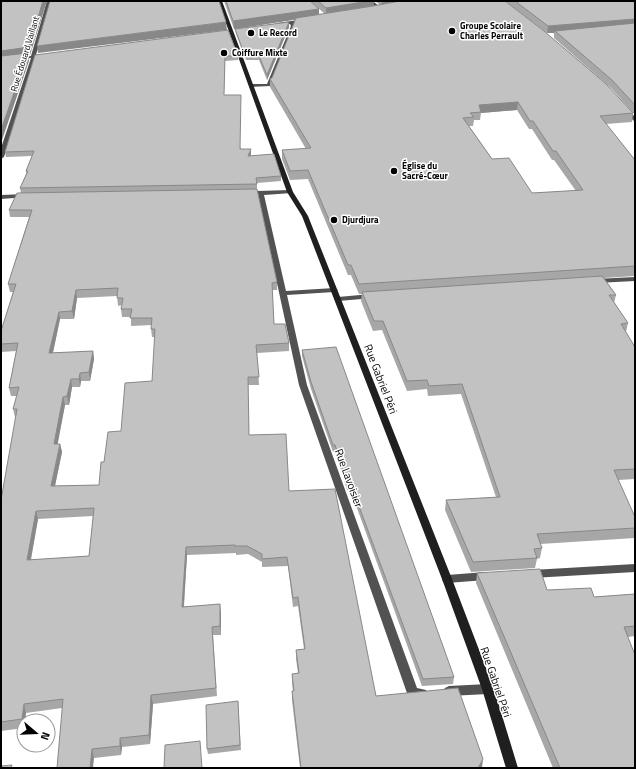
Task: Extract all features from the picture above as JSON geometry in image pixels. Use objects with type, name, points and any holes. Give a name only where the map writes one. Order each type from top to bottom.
[{"type":"main road","name":"Rue Gabriel Péri","points":[[220,1],[290,192],[305,216],[447,579],[488,689],[512,768]]},
{"type":"street","name":"Rue Édouard Vaillant","points":[[1,157],[34,57],[49,1]]},
{"type":"street","points":[[370,1],[382,9],[373,10]]},
{"type":"street","points":[[276,24],[311,19]]},
{"type":"street","points":[[252,86],[269,85],[293,26],[291,22]]},
{"type":"street","points":[[1,61],[50,54]]},
{"type":"street","points":[[621,104],[635,120]]},
{"type":"street","name":"Rue Lavoisier","points":[[290,192],[257,193],[283,293],[303,385],[413,693],[428,692]]},
{"type":"street","points":[[1,197],[32,196]]},
{"type":"street","points":[[590,282],[635,279]]},
{"type":"street","points":[[283,293],[334,290]]},
{"type":"street","points":[[338,299],[376,296]]},
{"type":"street","points":[[525,574],[635,568]]},
{"type":"street","points":[[447,579],[494,576]]},
{"type":"street","points":[[443,692],[488,689]]},
{"type":"building","points":[[1,1],[43,1],[29,47],[1,51]]},
{"type":"building","points":[[50,1],[219,1],[226,22],[37,46]]},
{"type":"building","points":[[226,1],[310,1],[319,9],[233,21]]},
{"type":"building","points":[[318,1],[369,1],[326,8]]},
{"type":"building","points":[[400,1],[505,1],[544,31],[606,84],[633,113],[600,116],[635,160],[635,266],[359,284],[351,265],[348,265],[308,170],[290,171],[282,150],[311,148],[270,79],[272,78],[296,18]],"holes":[[[518,102],[530,121],[533,121],[553,151],[556,151],[583,190],[532,193],[509,158],[492,159],[463,118],[474,117],[470,113],[481,112],[479,105]]]},
{"type":"building","points":[[515,1],[635,1],[635,19],[548,26]]},
{"type":"building","points":[[289,22],[267,75],[259,56],[245,56],[235,29]]},
{"type":"building","points":[[635,23],[635,105],[612,80],[555,31]]},
{"type":"building","points":[[228,30],[238,56],[225,56],[224,95],[241,95],[240,149],[251,149],[248,156],[274,154],[281,176],[256,178],[257,184],[20,188],[28,171],[26,171],[34,151],[5,152],[35,55]]},
{"type":"building","points":[[28,53],[1,130],[1,56]]},
{"type":"building","points":[[257,189],[277,282],[272,283],[274,324],[285,324],[289,343],[256,345],[259,377],[248,377],[249,435],[286,434],[289,491],[335,489],[376,696],[458,688],[483,759],[478,768],[301,768],[292,691],[294,691],[292,674],[299,673],[296,650],[305,649],[298,597],[293,598],[287,557],[262,559],[262,554],[247,546],[186,547],[182,607],[220,604],[220,626],[212,627],[216,688],[151,695],[149,735],[120,738],[120,746],[92,749],[90,768],[57,768],[63,699],[24,704],[23,713],[16,713],[16,720],[1,722],[1,500],[17,409],[13,409],[19,387],[9,388],[18,343],[1,344],[1,331],[16,284],[8,284],[32,210],[9,210],[17,193]],"holes":[[[118,288],[117,298],[123,298],[121,309],[132,309],[130,318],[152,318],[151,329],[155,329],[152,381],[125,383],[121,431],[108,432],[104,462],[101,462],[99,485],[51,486],[60,444],[54,444],[63,397],[67,396],[71,379],[79,379],[80,373],[89,372],[93,351],[49,353],[59,312],[72,311],[76,290]],[[94,508],[89,556],[27,560],[36,511]]]},
{"type":"building","points":[[602,276],[616,295],[609,295],[628,323],[621,324],[635,347],[635,469],[614,470],[635,517],[635,528],[537,534],[542,548],[534,549],[537,558],[473,562],[446,500],[500,497],[462,384],[429,386],[427,380],[407,381],[383,321],[374,321],[362,292]]},
{"type":"building","points":[[336,347],[454,677],[423,679],[350,482],[347,483],[335,445],[333,445],[311,382],[302,350]]},
{"type":"building","points":[[540,569],[547,590],[591,588],[594,597],[635,594],[635,626],[624,627],[635,655],[635,768],[560,768],[477,573]]},
{"type":"building","points":[[238,701],[240,745],[207,749],[206,705]]},
{"type":"building","points":[[200,741],[202,768],[164,768],[165,745]]},
{"type":"building","points":[[12,765],[11,768],[1,768],[1,766]]},
{"type":"place","name":"Groupe Scolaire Charles Perrault","points":[[452,31]]},
{"type":"place","name":"Le Record","points":[[251,33]]},
{"type":"place","name":"Coiffure Mixte","points":[[224,53]]},
{"type":"place","name":"Église du Sacré-Cœur","points":[[394,171]]},
{"type":"place","name":"Djurdjura","points":[[334,220]]}]
